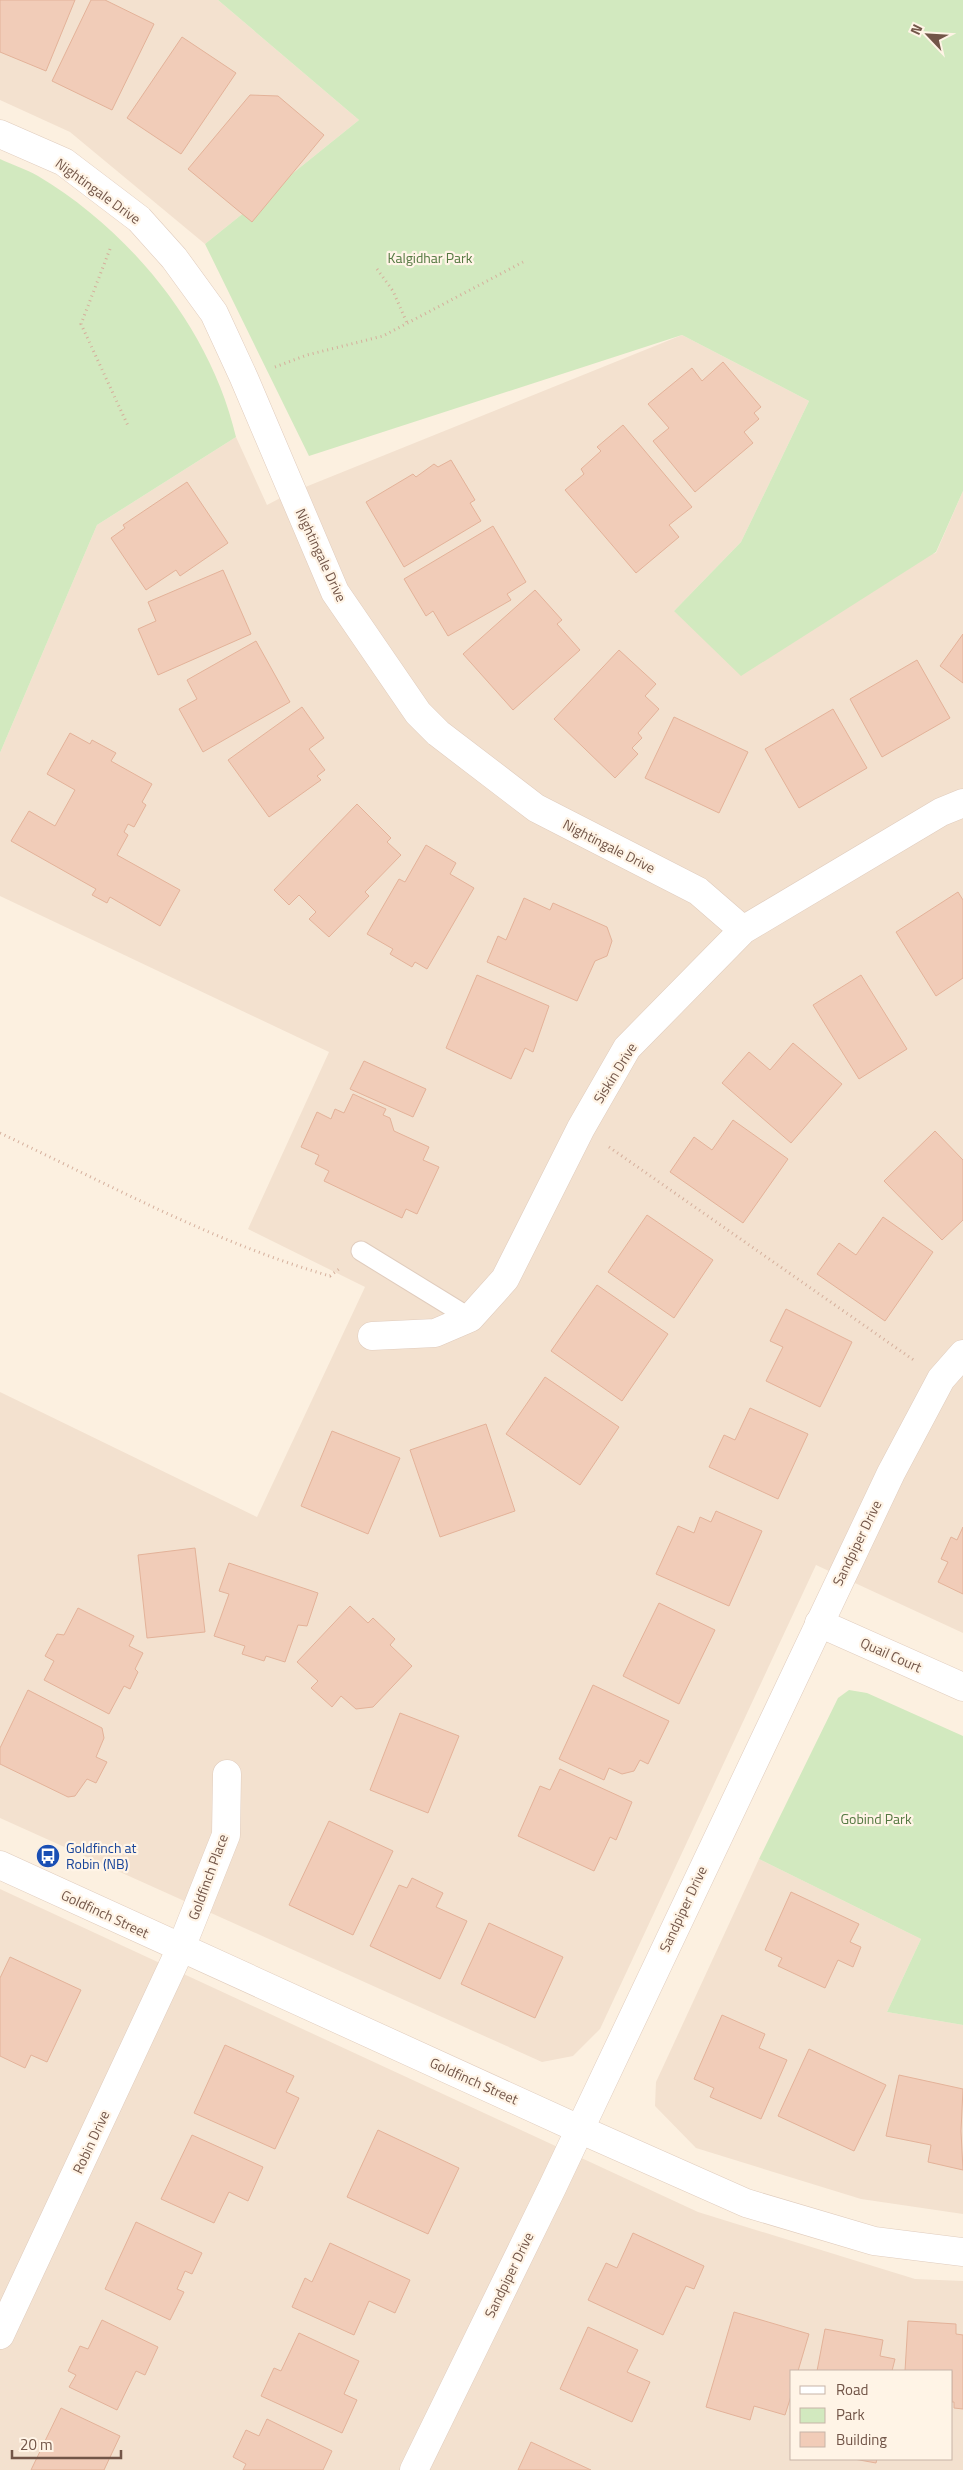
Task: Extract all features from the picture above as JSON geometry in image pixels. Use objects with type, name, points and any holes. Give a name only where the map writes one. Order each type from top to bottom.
[{"type":"street","name":"Nightingale Drive","points":[[0,134],[64,162],[139,219],[174,258],[214,313],[244,378],[335,592],[418,713],[438,733],[536,808],[698,891],[743,930]]},
{"type":"street","name":"Siskin Drive","points":[[372,1336],[436,1333],[470,1318],[505,1279],[581,1128],[627,1048],[743,930],[941,812],[963,803]]},
{"type":"street","name":"Sandpiper Drive","points":[[414,2470],[579,2129],[891,1473],[941,1379],[963,1354]]},
{"type":"street","name":"Quail Court","points":[[819,1623],[963,1687]]},
{"type":"street","name":"Goldfinch Place","points":[[181,1948],[226,1836],[227,1774]]},
{"type":"street","name":"Goldfinch Street","points":[[0,1865],[579,2129],[746,2203],[874,2241],[963,2252]]},
{"type":"street","name":"Robin Drive","points":[[0,2335],[181,1948]]},
{"type":"lane","points":[[361,1251],[470,1318]]},
{"type":"path","points":[[110,249],[81,324],[129,428]]},
{"type":"path","points":[[244,378],[307,355],[383,336],[523,262]]},
{"type":"path","points":[[377,269],[393,290],[407,323]]},
{"type":"path","points":[[581,1128],[941,1379]]},
{"type":"path","points":[[0,1133],[224,1238],[279,1261],[330,1276],[361,1251]]},
{"type":"shaded area","points":[[0,0],[218,0],[359,120],[205,244],[70,132],[0,100]]},
{"type":"shaded area","points":[[682,335],[809,401],[741,542],[674,611],[936,553],[963,491],[963,1633],[816,1565],[600,2029],[573,2056],[542,2062],[0,1818],[0,1392],[257,1517],[365,1287],[248,1229],[329,1052],[0,896],[0,753],[97,525],[236,437],[267,505],[288,494]]},
{"type":"shaded area","points":[[759,1859],[921,1939],[887,2012],[963,2025],[963,2214],[861,2199],[696,2148],[655,2106],[656,2082]]},
{"type":"shaded area","points":[[0,1889],[698,2212],[915,2279],[963,2281],[963,2470],[0,2470]]},
{"type":"green space","name":"Kalgidhar Park","points":[[218,0],[963,0],[963,491],[936,552],[741,676],[674,611],[741,542],[809,401],[682,335],[309,456],[205,244],[359,120]]},
{"type":"green space","points":[[0,159],[38,176],[72,199],[105,225],[163,287],[187,322],[208,359],[224,397],[236,437],[97,525],[0,753]]},
{"type":"green space","name":"Gobind Park","points":[[849,1690],[867,1693],[963,1736],[963,2025],[887,2012],[921,1939],[759,1859],[838,1698]]},
{"type":"building","points":[[0,0],[75,0],[46,71],[0,52]]},
{"type":"building","points":[[91,0],[105,0],[154,24],[112,110],[52,81]]},
{"type":"building","points":[[182,37],[236,73],[181,154],[127,118]]},
{"type":"building","points":[[250,95],[278,96],[324,135],[252,222],[188,169]]},
{"type":"building","points":[[723,362],[761,407],[754,413],[759,419],[744,432],[753,443],[695,492],[653,441],[669,428],[648,404],[692,368],[702,381]]},
{"type":"building","points":[[623,425],[692,507],[669,525],[679,537],[636,573],[565,490],[584,474],[581,469],[601,451],[597,447]]},
{"type":"building","points":[[451,460],[475,500],[470,503],[481,521],[404,567],[366,502],[413,474],[416,477],[434,464],[438,467]]},
{"type":"building","points":[[187,482],[228,543],[180,576],[176,570],[146,590],[111,538],[125,528],[123,525]]},
{"type":"building","points":[[493,526],[526,582],[507,594],[511,600],[448,636],[433,611],[426,616],[404,579]]},
{"type":"building","points":[[223,570],[251,634],[158,675],[138,629],[156,621],[148,602]]},
{"type":"building","points":[[535,590],[562,620],[557,624],[580,650],[513,710],[463,654]]},
{"type":"building","points":[[963,634],[963,683],[940,666]]},
{"type":"building","points":[[256,641],[290,702],[203,752],[179,709],[197,699],[187,680]]},
{"type":"building","points":[[619,650],[656,684],[645,696],[659,709],[638,733],[642,738],[632,748],[638,754],[615,778],[554,719]]},
{"type":"building","points":[[917,660],[950,718],[882,757],[850,699]]},
{"type":"building","points":[[302,707],[324,738],[309,749],[325,770],[317,776],[321,780],[269,817],[228,760]]},
{"type":"building","points":[[833,709],[867,768],[799,808],[765,749]]},
{"type":"building","points":[[674,717],[748,752],[719,813],[645,778]]},
{"type":"building","points":[[70,733],[90,744],[92,740],[116,753],[111,761],[152,784],[142,802],[146,805],[134,827],[128,824],[124,832],[128,835],[117,855],[180,890],[160,926],[110,897],[107,903],[92,895],[96,889],[11,841],[29,811],[55,826],[75,790],[47,774]]},
{"type":"building","points":[[357,804],[391,838],[387,842],[401,855],[365,892],[369,896],[329,937],[309,919],[316,912],[299,895],[289,905],[274,890]]},
{"type":"building","points":[[426,845],[456,863],[450,874],[474,888],[427,969],[415,962],[412,967],[390,954],[393,949],[367,934],[399,879],[405,882]]},
{"type":"building","points":[[958,892],[963,900],[963,978],[936,996],[896,932]]},
{"type":"building","points":[[524,898],[550,910],[553,903],[607,927],[612,941],[607,956],[595,961],[577,1001],[487,962],[498,936],[506,940]]},
{"type":"building","points":[[477,975],[549,1006],[533,1052],[525,1048],[511,1079],[446,1048]]},
{"type":"building","points":[[861,975],[907,1049],[859,1079],[813,1005]]},
{"type":"building","points":[[793,1043],[842,1084],[791,1143],[722,1083],[749,1052],[770,1070]]},
{"type":"building","points":[[364,1061],[426,1089],[413,1117],[350,1089]]},
{"type":"building","points":[[353,1094],[386,1109],[383,1115],[390,1118],[394,1131],[429,1147],[423,1160],[439,1167],[417,1214],[406,1209],[402,1218],[324,1181],[329,1171],[315,1164],[319,1155],[301,1147],[317,1112],[331,1119],[335,1109],[344,1113]]},
{"type":"building","points":[[733,1120],[788,1159],[743,1223],[670,1172],[694,1137],[712,1150]]},
{"type":"building","points":[[935,1131],[963,1160],[963,1220],[942,1240],[884,1181]]},
{"type":"building","points":[[647,1215],[713,1260],[674,1318],[608,1272]]},
{"type":"building","points":[[883,1217],[933,1252],[885,1321],[817,1274],[839,1243],[856,1255]]},
{"type":"building","points":[[597,1285],[668,1334],[622,1401],[551,1351]]},
{"type":"building","points":[[786,1309],[852,1342],[820,1407],[766,1381],[783,1347],[770,1341]]},
{"type":"building","points":[[545,1377],[619,1427],[580,1485],[506,1434]]},
{"type":"building","points":[[750,1408],[808,1434],[778,1499],[709,1467],[724,1435],[735,1440]]},
{"type":"building","points":[[486,1424],[515,1511],[440,1537],[410,1450]]},
{"type":"building","points":[[332,1431],[400,1458],[368,1534],[301,1506]]},
{"type":"building","points":[[716,1511],[762,1531],[729,1606],[656,1574],[678,1526],[694,1533],[700,1517],[711,1522]]},
{"type":"building","points":[[963,1527],[963,1594],[938,1582],[948,1562],[941,1559],[951,1537],[957,1540]]},
{"type":"building","points":[[195,1548],[205,1632],[147,1638],[138,1555]]},
{"type":"building","points":[[229,1563],[318,1593],[307,1626],[298,1625],[285,1662],[266,1656],[264,1661],[242,1654],[245,1646],[214,1636],[229,1594],[219,1591]]},
{"type":"building","points":[[659,1603],[715,1630],[679,1704],[623,1676]]},
{"type":"building","points":[[350,1606],[368,1623],[373,1618],[395,1639],[390,1645],[412,1666],[373,1707],[356,1709],[341,1696],[332,1707],[311,1688],[318,1681],[297,1662]]},
{"type":"building","points":[[78,1608],[134,1636],[129,1646],[143,1653],[135,1669],[138,1672],[130,1689],[124,1686],[109,1714],[44,1680],[54,1661],[45,1656],[57,1634],[64,1635]]},
{"type":"building","points":[[593,1685],[669,1721],[648,1764],[640,1760],[634,1771],[622,1774],[609,1768],[604,1780],[559,1759]]},
{"type":"building","points":[[28,1690],[102,1728],[104,1738],[96,1757],[107,1762],[96,1783],[87,1779],[75,1796],[68,1797],[0,1764],[0,1748]]},
{"type":"building","points":[[400,1713],[459,1736],[428,1813],[370,1790]]},
{"type":"building","points":[[560,1769],[632,1802],[616,1840],[610,1837],[594,1871],[518,1836],[540,1786],[550,1790]]},
{"type":"building","points":[[329,1821],[393,1851],[353,1935],[289,1905]]},
{"type":"building","points":[[412,1878],[443,1893],[436,1907],[467,1921],[440,1979],[370,1946],[399,1885],[407,1888]]},
{"type":"building","points":[[791,1892],[859,1924],[850,1942],[861,1947],[853,1967],[838,1960],[825,1988],[778,1966],[782,1958],[765,1950]]},
{"type":"building","points":[[489,1923],[563,1957],[535,2018],[461,1984]]},
{"type":"building","points":[[10,1957],[81,1990],[47,2062],[31,2055],[25,2068],[0,2056],[0,1978]]},
{"type":"building","points":[[722,2015],[765,2034],[759,2048],[787,2060],[761,2119],[710,2097],[714,2088],[694,2079]]},
{"type":"building","points":[[225,2045],[294,2076],[286,2092],[299,2098],[275,2149],[194,2113]]},
{"type":"building","points":[[809,2049],[886,2085],[854,2151],[778,2116]]},
{"type":"building","points":[[899,2075],[963,2089],[961,2131],[963,2170],[928,2162],[931,2145],[886,2136]]},
{"type":"building","points":[[378,2130],[459,2168],[428,2234],[347,2197]]},
{"type":"building","points":[[192,2135],[263,2167],[248,2201],[229,2192],[214,2223],[161,2199]]},
{"type":"building","points":[[136,2222],[202,2253],[192,2274],[185,2271],[177,2289],[184,2292],[170,2320],[105,2289]]},
{"type":"building","points":[[633,2233],[704,2266],[694,2289],[686,2286],[663,2335],[588,2300],[606,2263],[617,2268]]},
{"type":"building","points":[[330,2243],[410,2280],[395,2313],[369,2301],[354,2335],[292,2307],[305,2278],[312,2282]]},
{"type":"building","points":[[734,2312],[809,2334],[798,2370],[790,2370],[790,2399],[785,2415],[754,2406],[750,2420],[706,2407]]},
{"type":"building","points":[[102,2320],[158,2347],[145,2375],[136,2371],[117,2410],[69,2387],[76,2375],[68,2371],[80,2346],[88,2349]]},
{"type":"building","points":[[908,2321],[956,2324],[956,2334],[963,2335],[963,2409],[954,2408],[953,2370],[905,2370]]},
{"type":"building","points":[[588,2327],[638,2350],[627,2372],[650,2382],[632,2422],[560,2389]]},
{"type":"building","points":[[825,2329],[883,2340],[880,2356],[895,2359],[892,2370],[817,2370]]},
{"type":"building","points":[[299,2333],[359,2361],[344,2394],[357,2400],[342,2433],[261,2396],[274,2368],[281,2371]]},
{"type":"building","points":[[61,2408],[120,2436],[104,2470],[31,2470]]},
{"type":"building","points":[[267,2419],[332,2451],[323,2470],[243,2470],[246,2464],[233,2457],[246,2430],[259,2436]]},
{"type":"building","points":[[531,2442],[591,2470],[518,2470]]},
{"type":"building","points":[[860,2460],[877,2460],[876,2463]]},
{"type":"place","name":"Goldfinch at Robin (NB)","points":[[48,1856]]}]
